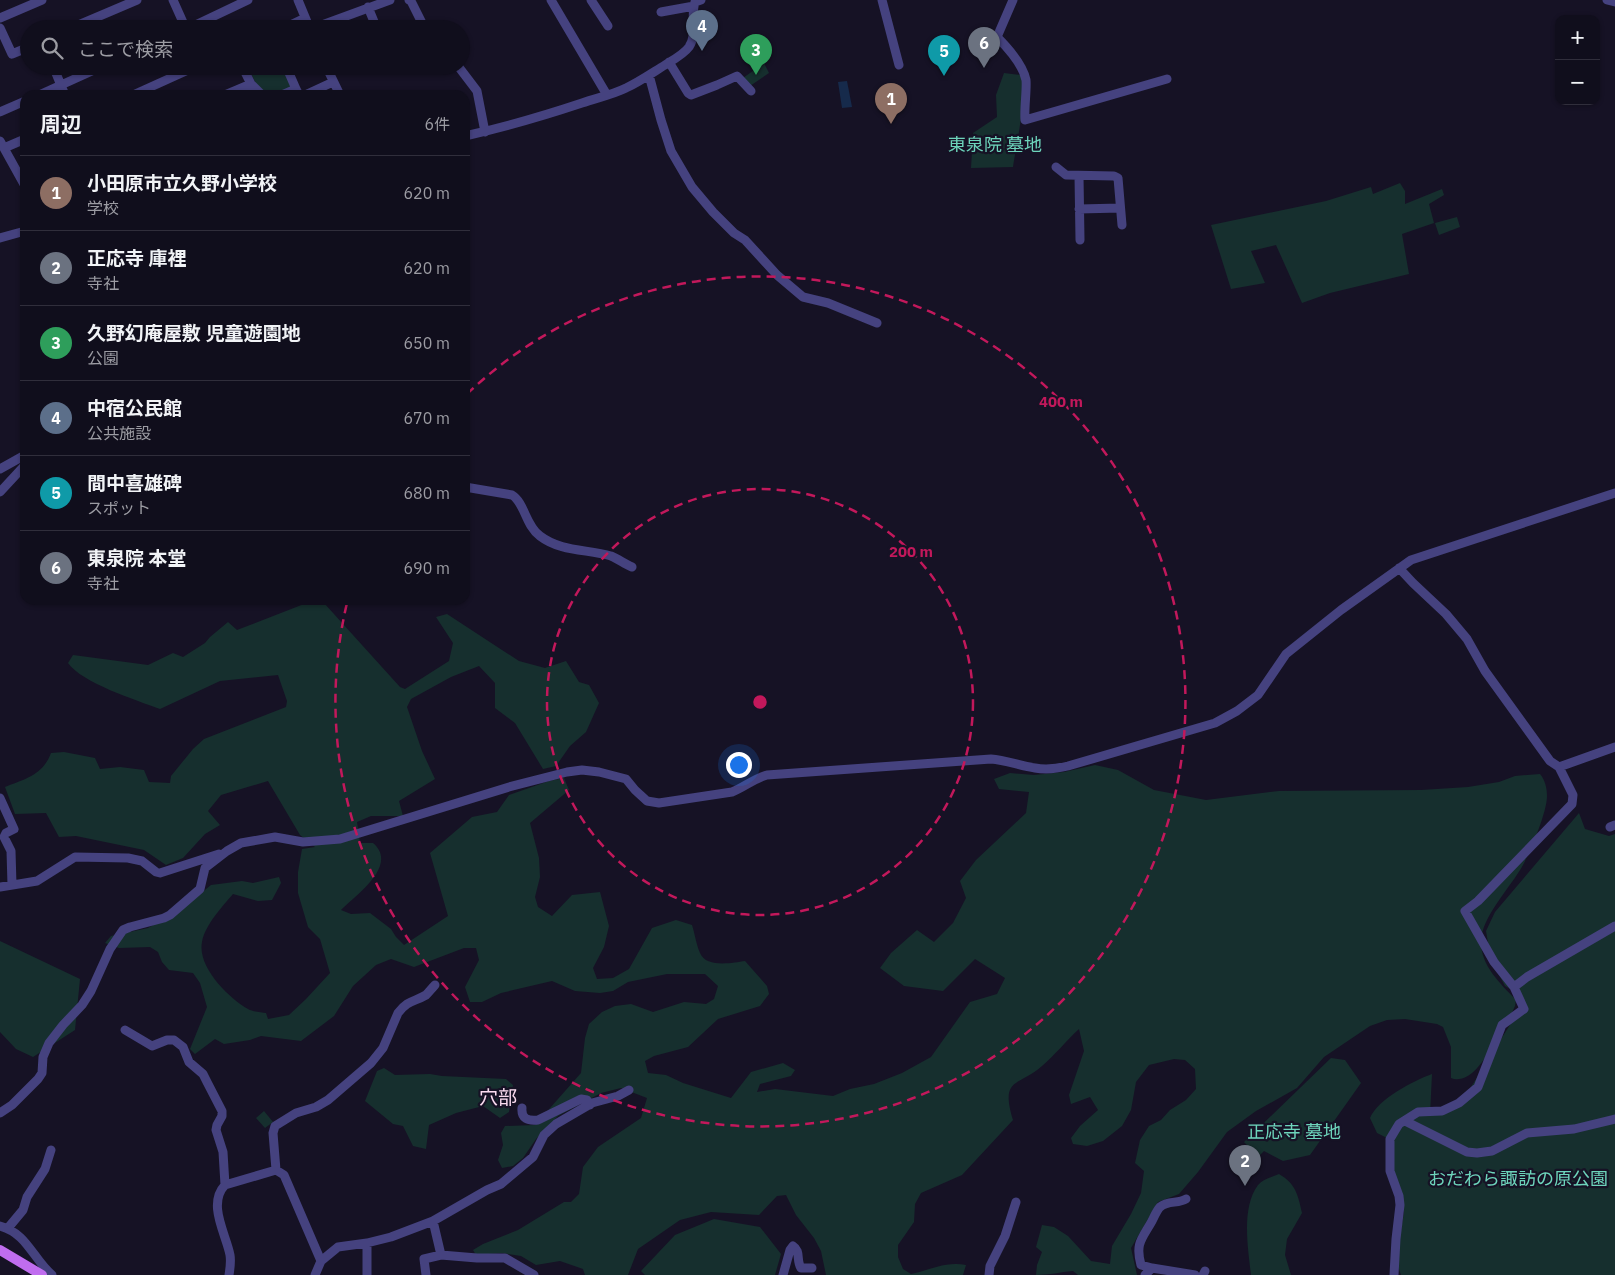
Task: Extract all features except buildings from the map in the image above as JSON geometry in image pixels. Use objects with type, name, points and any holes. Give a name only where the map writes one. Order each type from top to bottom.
[{"type":"main road","points":[[0,1250],[42,1275]]},
{"type":"street","points":[[0,18],[42,0]]},
{"type":"street","points":[[90,20],[136,0]]},
{"type":"street","points":[[174,0],[183,20]]},
{"type":"street","points":[[206,20],[248,0]]},
{"type":"street","points":[[298,0],[305,18],[301,20]]},
{"type":"street","points":[[334,20],[390,0]]},
{"type":"street","points":[[410,0],[420,20]]},
{"type":"street","points":[[551,0],[607,95]]},
{"type":"street","points":[[591,0],[608,26]]},
{"type":"street","points":[[882,0],[899,65]]},
{"type":"street","points":[[1014,0],[997,36],[1009,49],[1024,74],[1026,81],[1025,120],[1167,79]]},
{"type":"street","points":[[1607,0],[1615,2]]},
{"type":"street","points":[[661,12],[696,2]]},
{"type":"street","points":[[470,135],[539,118],[625,89],[649,75],[688,48],[693,39],[692,12],[696,2]]},
{"type":"street","points":[[368,7],[373,20]]},
{"type":"street","points":[[0,28],[12,54],[20,51]]},
{"type":"street","points":[[669,62],[691,95],[717,86],[737,76],[750,91]]},
{"type":"street","points":[[57,75],[63,90]]},
{"type":"street","points":[[51,90],[84,75]]},
{"type":"street","points":[[144,90],[177,75]]},
{"type":"street","points":[[246,75],[257,90]]},
{"type":"street","points":[[290,75],[297,90]]},
{"type":"street","points":[[330,75],[337,90]]},
{"type":"street","points":[[464,75],[476,91],[485,132]]},
{"type":"street","points":[[649,75],[660,120],[671,151],[692,187],[713,212],[734,233],[745,240],[777,275],[803,296],[876,323]]},
{"type":"street","points":[[316,90],[333,82]]},
{"type":"street","points":[[237,90],[251,84]]},
{"type":"street","points":[[0,112],[20,103]]},
{"type":"street","points":[[20,140],[2,144],[20,177]]},
{"type":"street","points":[[1056,167],[1066,175],[1114,176],[1118,178],[1122,225]]},
{"type":"street","points":[[1079,176],[1080,240]]},
{"type":"street","points":[[1079,209],[1120,208]]},
{"type":"street","points":[[0,238],[20,232]]},
{"type":"street","points":[[0,469],[20,458]]},
{"type":"street","points":[[0,492],[20,470]]},
{"type":"street","points":[[470,488],[512,495],[518,499],[528,524],[541,537],[566,548],[611,556],[632,567]]},
{"type":"street","points":[[0,1113],[12,1105],[38,1079],[42,1073],[43,1057],[49,1043],[82,1005],[91,991],[110,949],[123,930],[130,926],[170,915],[200,889],[205,868],[241,843],[274,837],[303,842],[340,839],[509,787],[582,770],[626,778],[647,801],[659,803],[732,792],[752,780],[767,775],[991,759],[1001,759],[1043,769],[1068,766],[1214,723],[1237,711],[1258,695],[1286,654],[1341,610],[1411,560],[1615,493]]},
{"type":"street","points":[[1394,1275],[1400,1205],[1399,1196],[1390,1170],[1390,1139],[1399,1124],[1418,1112],[1442,1111],[1459,1103],[1478,1086],[1502,1024],[1524,1009],[1514,987],[1494,962],[1465,911],[1478,901],[1572,804],[1573,795],[1560,767],[1550,761],[1485,671],[1467,639],[1446,614],[1399,568]]},
{"type":"street","points":[[1560,767],[1615,747]]},
{"type":"street","points":[[0,798],[14,829],[6,833],[4,837],[11,851],[12,885]]},
{"type":"street","points":[[0,887],[37,881],[75,857],[128,858],[142,861],[160,873],[227,852]]},
{"type":"street","points":[[1514,987],[1527,977],[1615,926]]},
{"type":"street","points":[[276,1170],[274,1126],[296,1113],[316,1107],[328,1100],[371,1064],[383,1048],[402,1008],[407,1003],[427,994],[435,985]]},
{"type":"street","points":[[125,1030],[152,1046],[167,1040],[174,1040],[183,1047],[189,1062],[202,1074],[222,1111],[222,1116],[216,1130],[223,1152],[225,1185]]},
{"type":"street","points":[[315,1275],[320,1261],[338,1247],[391,1237],[433,1220],[501,1184],[533,1157],[544,1134],[556,1124],[590,1104],[618,1096],[630,1090]]},
{"type":"street","points":[[522,1108],[524,1118],[531,1121],[538,1120],[581,1099],[586,1100],[590,1104]]},
{"type":"street","points":[[1405,1121],[1467,1152],[1477,1153],[1505,1146],[1527,1133],[1574,1129],[1615,1119]]},
{"type":"street","points":[[51,1150],[46,1169],[27,1197],[23,1210],[2,1226],[25,1240],[45,1269],[52,1275]]},
{"type":"street","points":[[229,1275],[231,1257],[217,1208],[219,1191],[225,1185],[276,1170],[284,1175],[320,1261]]},
{"type":"street","points":[[1186,1199],[1183,1201],[1172,1201],[1160,1207],[1140,1239],[1137,1252],[1141,1265],[1195,1275]]},
{"type":"street","points":[[989,1275],[990,1266],[1005,1236],[1016,1202]]},
{"type":"street","points":[[433,1220],[440,1255]]},
{"type":"street","points":[[367,1243],[367,1275]]},
{"type":"street","points":[[783,1275],[790,1250],[793,1246],[797,1250],[798,1264],[801,1268],[812,1268]]},
{"type":"street","points":[[426,1275],[424,1259],[440,1255],[505,1258],[534,1275]]},
{"type":"street","points":[[1145,1275],[1152,1268]]},
{"type":"green space","points":[[764,63],[769,73],[750,86],[743,78]]},
{"type":"green space","name":"東泉院 墓地","points":[[1004,73],[1021,75],[1023,83],[1019,134],[1013,167],[971,168],[973,133],[997,117],[996,95]]},
{"type":"green space","points":[[252,75],[287,75],[292,88],[287,90],[259,90]]},
{"type":"green space","points":[[1400,183],[1405,191],[1405,204],[1442,189],[1444,195],[1429,204],[1434,223],[1402,234],[1409,274],[1330,293],[1302,303],[1276,245],[1251,251],[1265,283],[1231,289],[1211,225],[1326,201],[1371,187],[1373,194]]},
{"type":"green space","points":[[1457,217],[1460,227],[1439,235],[1435,223]]},
{"type":"green space","points":[[301,605],[326,605],[400,687],[405,689],[449,661],[453,643],[436,617],[447,614],[519,661],[545,668],[566,661],[579,682],[589,685],[599,703],[586,732],[570,746],[556,766],[543,769],[515,723],[495,708],[495,683],[479,666],[451,677],[411,699],[407,707],[422,751],[435,779],[399,801],[403,816],[371,816],[357,822],[360,843],[373,843],[380,852],[381,861],[378,870],[365,888],[341,910],[351,914],[370,913],[391,929],[404,945],[448,916],[430,853],[472,817],[497,812],[509,795],[549,781],[564,778],[569,790],[530,823],[539,858],[540,877],[535,897],[538,907],[552,916],[572,895],[600,892],[609,926],[604,947],[593,968],[597,979],[613,978],[629,969],[652,928],[676,920],[692,925],[703,958],[713,963],[745,961],[767,986],[769,994],[760,1006],[718,1019],[688,1047],[654,1056],[645,1061],[648,1073],[666,1075],[683,1083],[731,1098],[751,1072],[783,1063],[795,1070],[791,1076],[760,1084],[757,1092],[775,1089],[833,1096],[850,1089],[874,1084],[902,1073],[931,1057],[970,1002],[997,994],[1005,978],[975,959],[943,991],[904,986],[880,968],[891,953],[917,930],[934,942],[953,923],[966,898],[960,881],[976,860],[1026,813],[1029,792],[999,789],[994,779],[1010,773],[1034,775],[1064,772],[1095,765],[1118,770],[1154,790],[1206,800],[1279,791],[1421,790],[1468,787],[1499,782],[1515,776],[1540,774],[1547,793],[1542,821],[1523,865],[1497,902],[1482,932],[1481,942],[1484,959],[1492,974],[1516,1000],[1515,1006],[1502,1032],[1483,1061],[1472,1073],[1462,1078],[1451,1078],[1451,1047],[1443,1027],[1437,1024],[1405,1019],[1387,1020],[1370,1026],[1324,1057],[1297,1088],[1256,1111],[1227,1132],[1198,1172],[1179,1194],[1158,1202],[1131,1248],[1137,1275],[1078,1275],[1073,1271],[1036,1275],[1037,1265],[1042,1252],[1036,1247],[1042,1225],[1054,1227],[1068,1236],[1091,1261],[1110,1264],[1112,1246],[1141,1193],[1144,1171],[1135,1163],[1140,1140],[1149,1126],[1161,1120],[1170,1110],[1186,1100],[1196,1089],[1195,1069],[1185,1060],[1174,1059],[1149,1065],[1136,1082],[1131,1110],[1122,1126],[1103,1141],[1087,1146],[1073,1144],[1071,1138],[1080,1126],[1098,1110],[1090,1097],[1071,1104],[1069,1095],[1084,1051],[1079,1029],[1042,1066],[1014,1085],[1010,1090],[1009,1096],[1013,1120],[962,1175],[921,1193],[915,1204],[914,1222],[898,1245],[898,1257],[903,1269],[911,1274],[945,1265],[959,1264],[966,1265],[963,1275],[826,1275],[821,1251],[814,1238],[796,1215],[786,1195],[777,1196],[759,1215],[711,1212],[680,1220],[638,1249],[628,1275],[585,1275],[583,1269],[560,1261],[536,1265],[521,1256],[502,1253],[476,1255],[473,1250],[483,1244],[518,1230],[564,1202],[571,1202],[579,1194],[583,1167],[598,1147],[641,1118],[647,1098],[621,1088],[601,1093],[558,1116],[536,1139],[523,1158],[513,1166],[502,1168],[498,1160],[503,1145],[501,1133],[505,1126],[535,1125],[581,1073],[585,1038],[589,1024],[602,1012],[615,1006],[631,1004],[653,1012],[684,1002],[706,1004],[714,999],[718,986],[705,974],[667,974],[628,982],[613,991],[600,993],[575,991],[552,981],[501,993],[482,1002],[470,1002],[465,987],[479,960],[476,948],[464,948],[414,967],[391,959],[376,965],[353,986],[334,1016],[301,1041],[261,1036],[250,1040],[224,1044],[215,1039],[195,1054],[190,1049],[207,1007],[200,983],[193,973],[169,970],[162,962],[158,952],[150,947],[119,948],[105,943],[111,936],[148,928],[184,907],[211,885],[242,881],[253,883],[279,877],[281,883],[272,900],[258,901],[233,894],[214,916],[207,929],[202,942],[202,952],[204,961],[216,981],[240,1004],[250,1010],[266,1013],[268,1019],[289,1015],[330,973],[320,939],[308,927],[298,893],[298,872],[302,849],[315,847],[300,835],[268,781],[221,795],[208,811],[220,825],[205,834],[183,858],[166,865],[144,850],[76,836],[59,837],[46,813],[15,814],[5,787],[26,779],[38,771],[48,760],[51,753],[64,752],[95,758],[100,769],[120,767],[144,770],[149,782],[170,783],[171,776],[193,749],[204,739],[286,707],[287,701],[278,675],[220,681],[160,709],[97,684],[75,670],[68,663],[73,655],[148,665],[173,653],[183,657],[205,643],[228,622],[237,630]]},
{"type":"green space","name":"おだわら諏訪の原公園","points":[[1579,813],[1585,829],[1609,836],[1615,834],[1615,1275],[1401,1275],[1396,1261],[1404,1202],[1392,1168],[1393,1141],[1377,1133],[1370,1118],[1380,1104],[1388,1098],[1415,1081],[1432,1074],[1430,1115],[1466,1095],[1523,1004],[1516,992],[1505,986],[1491,960],[1486,931],[1495,912]]},
{"type":"green space","points":[[0,941],[80,979],[75,1030],[33,1057],[16,1049],[0,1032]]},
{"type":"green space","name":"正応寺 墓地","points":[[1331,1058],[1345,1060],[1361,1083],[1310,1155],[1283,1161],[1264,1151],[1258,1157],[1244,1142]]},
{"type":"green space","points":[[384,1068],[395,1075],[430,1074],[506,1079],[513,1085],[509,1112],[500,1118],[483,1106],[456,1113],[429,1125],[426,1149],[413,1146],[403,1126],[393,1124],[365,1101],[377,1071]]},
{"type":"green space","points":[[264,1111],[273,1122],[265,1128],[256,1118]]},
{"type":"green space","points":[[1279,1174],[1293,1186],[1302,1213],[1287,1239],[1285,1255],[1291,1275],[1251,1275],[1247,1228],[1249,1205],[1258,1185]]},
{"type":"green space","points":[[714,1219],[760,1227],[781,1254],[775,1275],[645,1275],[641,1271],[675,1235]]},
{"type":"water","points":[[847,81],[852,107],[842,108],[838,82]]},
{"type":"place","name":"中宿公民館","points":[[702,51]]},
{"type":"place","name":"東泉院 本堂","points":[[984,68]]},
{"type":"place","name":"久野幻庵屋敷 児童遊園地","points":[[756,75]]},
{"type":"place","name":"間中喜雄碑","points":[[944,76]]},
{"type":"place","name":"小田原市立久野小学校","points":[[891,124]]},
{"type":"place","name":"正応寺 庫裡","points":[[1245,1186]]},
{"type":"district","name":"穴部","points":[[498,1097]]}]
